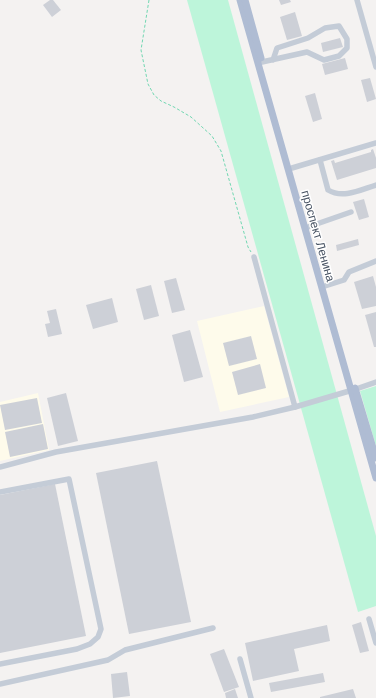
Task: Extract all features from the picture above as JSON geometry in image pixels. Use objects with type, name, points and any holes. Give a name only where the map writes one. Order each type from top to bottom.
[{"type":"main road","name":"проспект Ленина","points":[[240,0],[353,390],[376,458]]},
{"type":"main road","name":"проспект Ленина","points":[[245,0],[325,286],[376,478]]},
{"type":"street","points":[[357,0],[376,68]]},
{"type":"street","points":[[262,62],[273,60],[307,52],[324,60],[339,56],[347,48],[347,39],[338,26],[325,28],[308,38],[277,48],[273,60]]},
{"type":"street","points":[[292,168],[376,143]]},
{"type":"street","points":[[320,160],[328,190],[335,194],[345,194],[376,185]]},
{"type":"street","points":[[308,227],[351,212]]},
{"type":"street","points":[[254,257],[295,407]]},
{"type":"street","points":[[325,286],[344,280],[349,272],[376,261]]},
{"type":"street","points":[[0,466],[56,452],[254,417],[295,407],[376,382]]},
{"type":"street","points":[[0,492],[69,479],[101,629],[98,637],[90,644],[77,649],[0,664]]},
{"type":"street","points":[[369,619],[376,643]]},
{"type":"street","points":[[0,684],[108,660],[125,650],[213,628]]},
{"type":"street","points":[[240,659],[251,698]]},
{"type":"path","points":[[149,0],[141,50],[148,84],[154,95],[161,101],[191,117],[212,136],[221,151],[248,247],[254,257]]},
{"type":"shaded area","points":[[264,306],[289,397],[220,412],[197,321]]},
{"type":"shaded area","points":[[38,393],[49,450],[0,461],[0,402]]},
{"type":"green space","points":[[187,0],[228,0],[376,536],[376,606],[358,612]]},
{"type":"green space","points":[[376,386],[376,446],[360,391]]},
{"type":"building","points":[[50,0],[53,0],[61,10],[52,17],[43,5]]},
{"type":"building","points":[[279,0],[290,0],[291,2],[281,5]]},
{"type":"building","points":[[295,12],[302,36],[287,40],[280,17]]},
{"type":"building","points":[[340,38],[343,47],[323,52],[321,43]]},
{"type":"building","points":[[345,58],[348,69],[325,75],[322,64]]},
{"type":"building","points":[[370,78],[376,99],[367,102],[361,80]]},
{"type":"building","points":[[315,93],[322,119],[313,122],[305,96]]},
{"type":"building","points":[[373,149],[376,158],[376,168],[337,180],[331,161],[334,160],[335,163],[371,152]]},
{"type":"building","points":[[364,199],[369,217],[359,220],[353,202]]},
{"type":"building","points":[[358,239],[359,245],[337,251],[336,245]]},
{"type":"building","points":[[373,276],[376,287],[376,306],[362,309],[354,282]]},
{"type":"building","points":[[176,278],[185,310],[172,313],[164,281]]},
{"type":"building","points":[[151,285],[159,316],[144,320],[136,289]]},
{"type":"building","points":[[112,298],[118,322],[93,329],[86,305]]},
{"type":"building","points":[[56,309],[62,334],[48,337],[45,324],[50,323],[47,311]]},
{"type":"building","points":[[376,312],[376,347],[374,347],[365,315]]},
{"type":"building","points":[[190,330],[203,377],[184,382],[172,335]]},
{"type":"building","points":[[251,336],[257,359],[229,366],[223,343]]},
{"type":"building","points":[[260,364],[266,388],[238,395],[232,372]]},
{"type":"building","points":[[66,393],[78,441],[58,446],[47,398]]},
{"type":"building","points":[[37,398],[42,423],[5,430],[0,405]]},
{"type":"building","points":[[43,424],[48,449],[10,457],[5,432]]},
{"type":"building","points":[[157,461],[191,622],[129,634],[96,473]]},
{"type":"building","points":[[55,484],[86,636],[0,653],[0,495]]},
{"type":"building","points":[[361,622],[369,651],[360,653],[352,625]]},
{"type":"building","points":[[327,625],[330,641],[294,649],[299,671],[253,681],[245,643]]},
{"type":"building","points":[[224,649],[239,687],[224,692],[210,654]]},
{"type":"building","points":[[127,672],[130,696],[113,698],[111,674]]},
{"type":"building","points":[[323,673],[325,682],[271,692],[269,683]]},
{"type":"building","points":[[235,689],[238,698],[226,698],[225,693]]},
{"type":"building","points":[[353,689],[356,698],[320,698],[320,697]]}]
